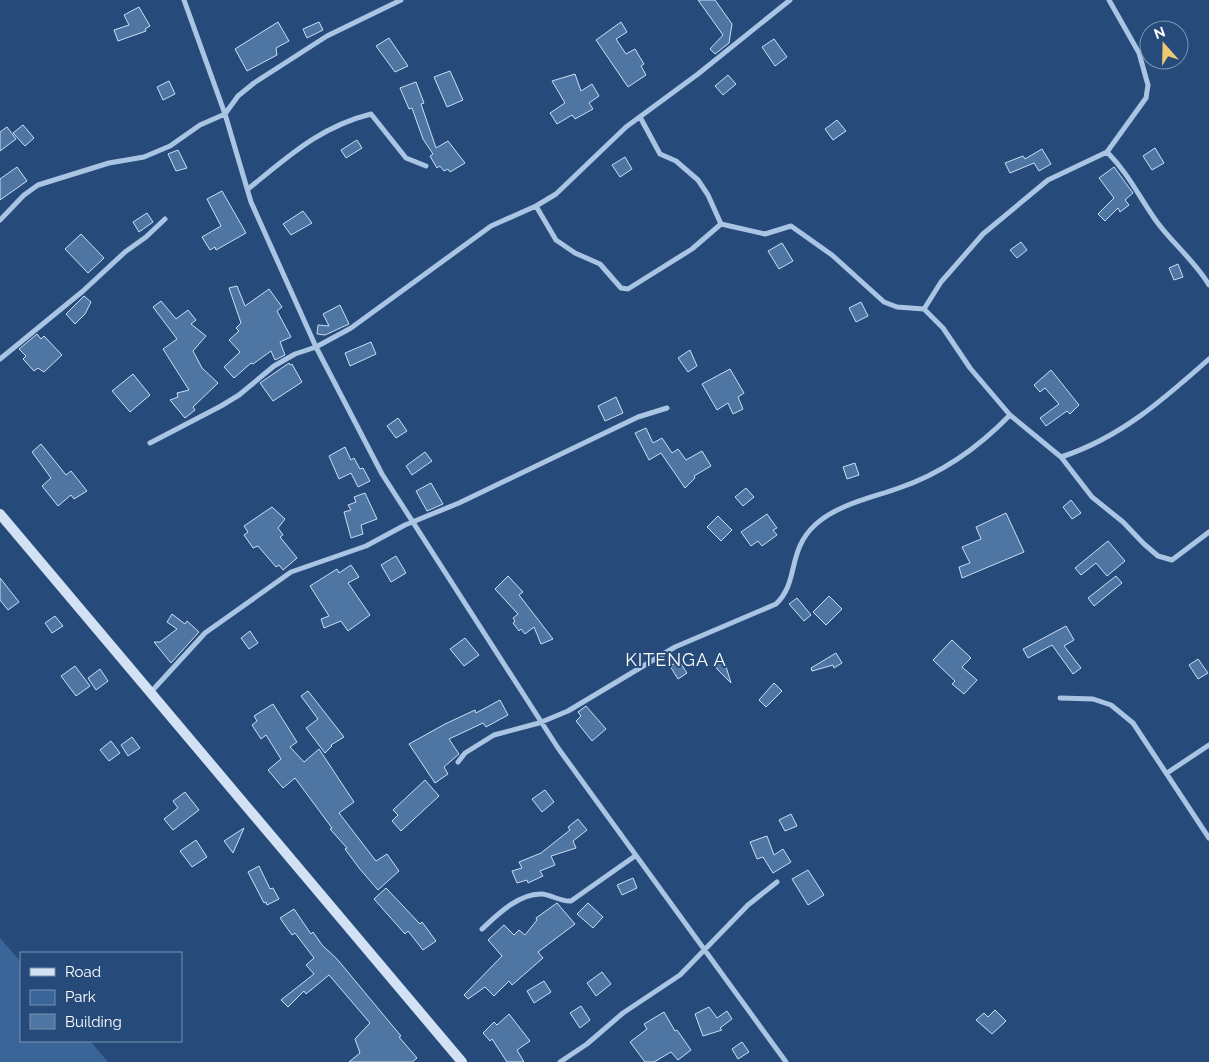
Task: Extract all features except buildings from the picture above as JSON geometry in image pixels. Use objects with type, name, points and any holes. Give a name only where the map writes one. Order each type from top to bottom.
[{"type":"main road","points":[[0,514],[267,832],[340,914],[462,1062]]},
{"type":"street","points":[[184,0],[225,114],[248,189],[282,274],[316,347],[382,474],[542,722],[635,856],[706,950],[786,1062]]},
{"type":"street","points":[[0,220],[24,195],[38,185],[109,163],[157,153],[200,124],[225,114],[238,96],[327,36],[400,0]]},
{"type":"street","points":[[150,443],[239,395],[288,358],[316,347],[382,307],[491,226],[536,206],[556,194],[626,127],[698,74],[790,0]]},
{"type":"street","points":[[924,308],[941,282],[968,249],[1034,189],[1048,180],[1107,152],[1139,110],[1148,92],[1138,53],[1109,0]]},
{"type":"street","points":[[248,189],[312,137],[352,119],[371,114],[406,158],[426,166]]},
{"type":"street","points":[[640,117],[660,154],[676,161],[698,180],[708,195],[722,224]]},
{"type":"street","points":[[1107,152],[1123,168],[1157,222],[1202,274],[1209,285]]},
{"type":"street","points":[[536,206],[556,240],[575,253],[600,264],[621,288],[628,288],[634,285],[680,257],[722,224]]},
{"type":"street","points":[[0,358],[84,291],[125,252],[146,237],[164,219]]},
{"type":"street","points":[[722,224],[765,234],[791,226],[832,255],[884,302],[897,307],[924,308],[943,328],[970,368],[1010,415],[1061,457],[1092,497],[1123,522],[1144,544],[1165,559],[1172,560],[1180,557],[1209,532]]},
{"type":"street","points":[[1061,457],[1082,450],[1131,424],[1165,398],[1209,359]]},
{"type":"street","points":[[151,692],[205,633],[280,579],[326,559],[366,546],[638,417],[667,408]]},
{"type":"street","points":[[458,762],[465,753],[494,735],[542,722],[568,711],[675,647],[776,604],[787,592],[794,559],[799,546],[816,524],[856,501],[900,488],[948,467],[974,448],[1010,415]]},
{"type":"street","points":[[1060,698],[1093,699],[1111,705],[1133,723],[1209,838]]},
{"type":"street","points":[[1167,772],[1209,744]]},
{"type":"street","points":[[482,929],[504,910],[533,895],[543,894],[564,902],[571,902],[635,856]]},
{"type":"street","points":[[560,1062],[587,1044],[623,1013],[680,975],[748,905],[776,882]]},
{"type":"green space","points":[[0,938],[20,961],[20,1042],[91,1042],[108,1062],[0,1062]]},
{"type":"district","name":"KITENGA A","points":[[676,660]]}]
